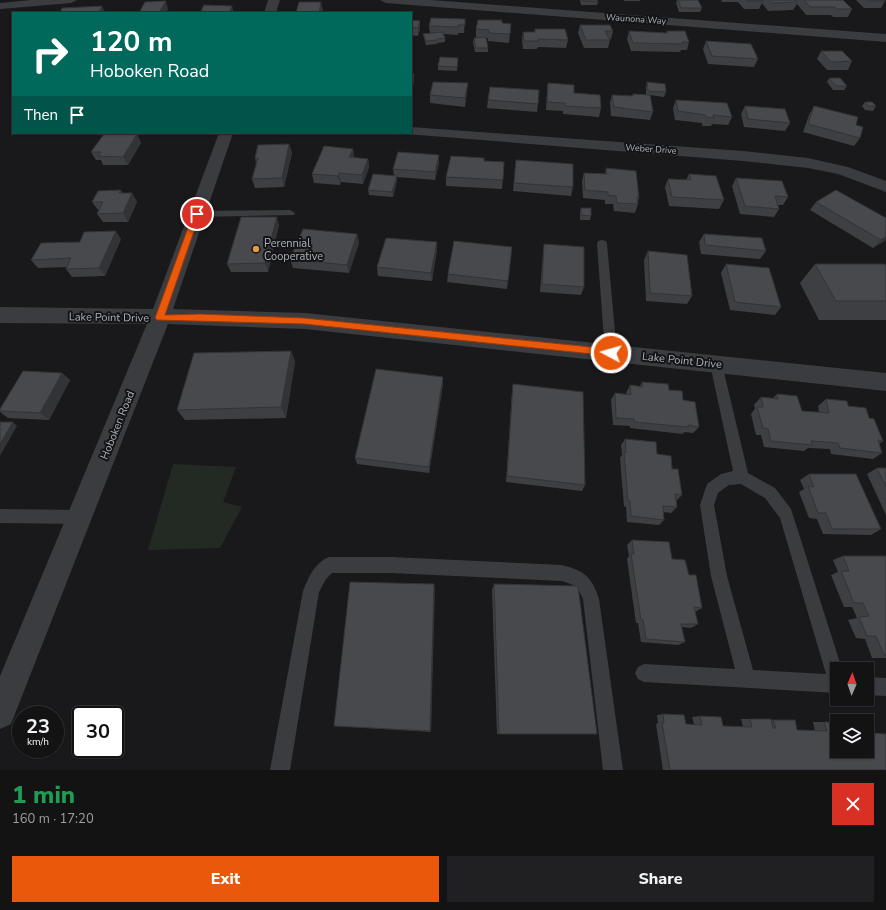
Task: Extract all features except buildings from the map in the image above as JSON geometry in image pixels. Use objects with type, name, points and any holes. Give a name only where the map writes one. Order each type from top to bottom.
[{"type":"street","points":[[0,6],[71,0]]},
{"type":"street","points":[[270,12],[274,0]]},
{"type":"street","name":"Waunona Way","points":[[386,0],[886,38]]},
{"type":"street","name":"Weber Drive","points":[[412,131],[743,156],[808,163],[842,170],[886,187]]},
{"type":"street","name":"Hoboken Road","points":[[0,713],[160,318],[226,134]]},
{"type":"street","name":"Lake Point Drive","points":[[0,316],[200,317],[304,321],[716,364],[884,385]]},
{"type":"lane","points":[[197,214],[290,213]]},
{"type":"lane","points":[[602,244],[611,353]]},
{"type":"lane","points":[[716,364],[742,477]]},
{"type":"lane","points":[[746,678],[719,576],[708,505],[712,489],[726,479],[742,477],[770,493],[786,514],[831,662]]},
{"type":"lane","points":[[0,516],[79,517]]},
{"type":"lane","points":[[280,770],[311,591],[320,573],[329,565],[391,565],[554,573],[576,576],[588,586],[591,599],[612,770]]},
{"type":"lane","points":[[644,673],[830,684]]},
{"type":"lane","points":[[874,686],[886,687]]},
{"type":"shaded area","points":[[173,464],[236,467],[223,502],[242,507],[220,548],[148,550]]},
{"type":"place","name":"Perennial Cooperative","points":[[256,249]]},
{"type":"route","points":[[197,214],[160,318],[200,317],[304,321],[611,353]]}]
